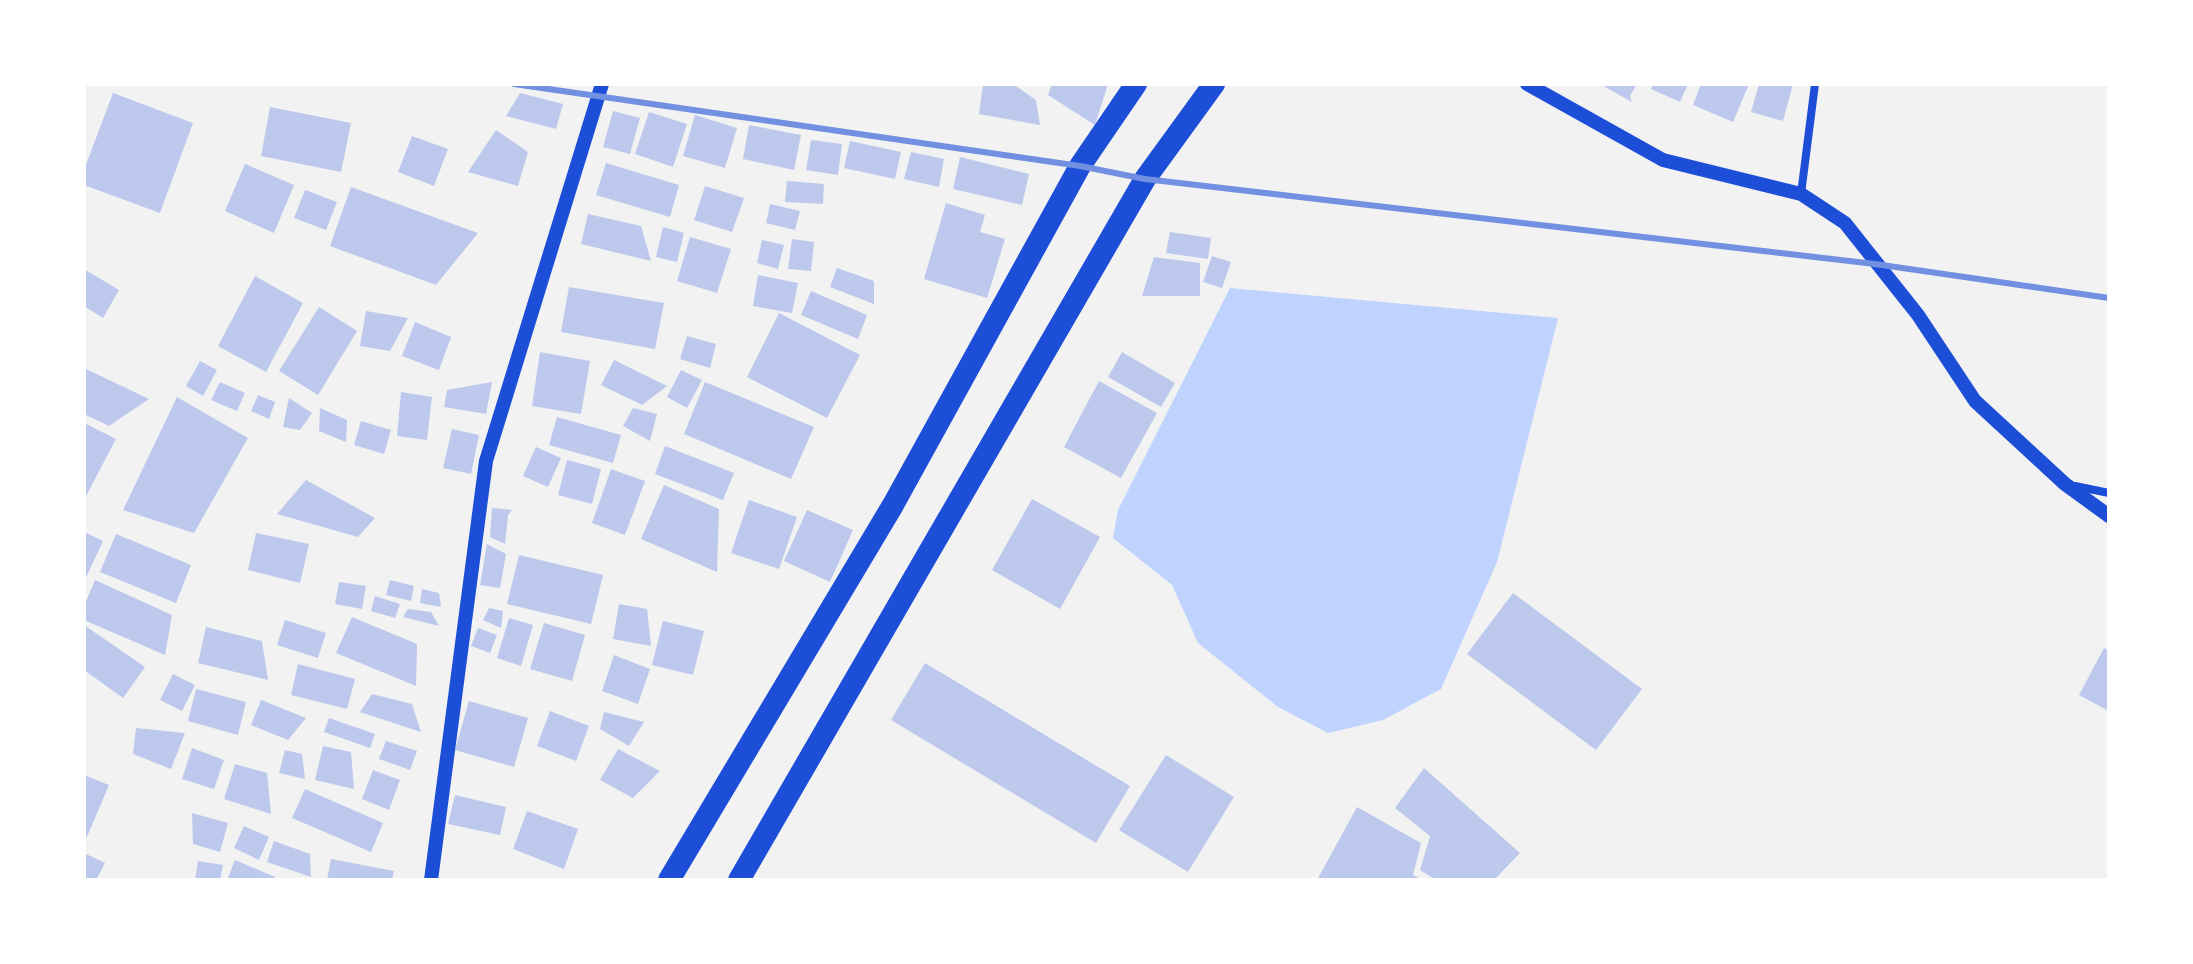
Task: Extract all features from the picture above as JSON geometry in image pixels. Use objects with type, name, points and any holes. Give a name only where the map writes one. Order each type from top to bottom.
[{"type":"highway","points":[[669,880],[893,505],[1080,166],[1136,84]]},
{"type":"highway","points":[[739,880],[1145,179],[1214,84]]},
{"type":"street","points":[[431,880],[486,461],[602,84]]},
{"type":"street","points":[[1527,84],[1663,160],[1801,194],[1845,223],[1918,315],[1975,401],[2065,484],[2109,516]]},
{"type":"street","points":[[1801,194],[1815,84]]},
{"type":"street","points":[[2065,484],[2109,493]]},
{"type":"water","points":[[1230,288],[1558,318],[1497,562],[1441,689],[1383,720],[1328,733],[1278,707],[1198,643],[1172,585],[1113,538],[1118,510]]},
{"type":"building","points":[[983,84],[1013,84],[1036,100],[1040,125],[979,114]]},
{"type":"building","points":[[1052,84],[1108,84],[1095,125],[1048,95]]},
{"type":"building","points":[[1600,84],[1637,84],[1630,96],[1632,102]]},
{"type":"building","points":[[1653,84],[1688,84],[1680,102],[1651,89]]},
{"type":"building","points":[[1701,84],[1749,84],[1733,122],[1693,105]]},
{"type":"building","points":[[1759,84],[1793,84],[1783,121],[1751,112]]},
{"type":"building","points":[[113,93],[193,123],[160,213],[84,185],[84,170]]},
{"type":"building","points":[[520,93],[563,104],[556,129],[506,116]]},
{"type":"building","points":[[270,107],[351,123],[341,172],[261,156]]},
{"type":"building","points":[[613,111],[640,118],[630,154],[603,147]]},
{"type":"building","points":[[649,112],[687,124],[673,167],[635,154]]},
{"type":"building","points":[[695,115],[737,128],[725,168],[683,156]]},
{"type":"building","points":[[749,125],[801,135],[794,170],[743,159]]},
{"type":"building","points":[[496,130],[528,152],[518,186],[468,172]]},
{"type":"building","points":[[412,136],[448,149],[434,186],[398,172]]},
{"type":"building","points":[[811,140],[842,144],[838,175],[806,170]]},
{"type":"building","points":[[850,141],[901,152],[895,179],[844,168]]},
{"type":"building","points":[[911,152],[944,159],[939,187],[904,179]]},
{"type":"building","points":[[960,157],[1029,174],[1022,205],[953,189]]},
{"type":"building","points":[[606,163],[679,185],[670,217],[596,195]]},
{"type":"building","points":[[245,164],[294,185],[274,233],[225,211]]},
{"type":"building","points":[[787,181],[824,184],[823,204],[785,202]]},
{"type":"building","points":[[705,186],[744,198],[732,232],[694,220]]},
{"type":"building","points":[[351,187],[478,233],[436,285],[330,246]]},
{"type":"building","points":[[305,190],[337,202],[326,230],[294,218]]},
{"type":"building","points":[[946,203],[985,215],[980,232],[1005,239],[987,298],[924,279]]},
{"type":"building","points":[[770,204],[800,211],[795,230],[766,223]]},
{"type":"building","points":[[588,214],[641,226],[651,261],[581,244]]},
{"type":"building","points":[[663,227],[684,233],[677,262],[656,257]]},
{"type":"building","points":[[1170,232],[1211,238],[1208,259],[1166,253]]},
{"type":"building","points":[[690,237],[731,249],[717,293],[677,281]]},
{"type":"building","points":[[792,239],[814,242],[811,271],[788,269]]},
{"type":"building","points":[[762,240],[784,245],[778,269],[757,263]]},
{"type":"building","points":[[1212,256],[1231,262],[1222,288],[1203,282]]},
{"type":"building","points":[[1154,257],[1200,263],[1200,296],[1142,296]]},
{"type":"building","points":[[837,268],[874,281],[874,304],[830,287]]},
{"type":"building","points":[[84,269],[119,290],[103,318],[84,306]]},
{"type":"building","points":[[758,275],[798,283],[792,313],[753,306]]},
{"type":"building","points":[[255,276],[303,303],[266,372],[218,346]]},
{"type":"building","points":[[569,287],[664,303],[655,349],[561,332]]},
{"type":"building","points":[[811,291],[867,315],[858,339],[801,315]]},
{"type":"building","points":[[319,307],[357,331],[318,395],[279,371]]},
{"type":"building","points":[[366,311],[408,318],[390,351],[360,346]]},
{"type":"building","points":[[779,313],[860,355],[827,418],[747,377]]},
{"type":"building","points":[[415,322],[451,337],[439,370],[402,356]]},
{"type":"building","points":[[687,336],[716,344],[710,368],[680,359]]},
{"type":"building","points":[[540,352],[590,361],[581,414],[532,406]]},
{"type":"building","points":[[1122,352],[1175,383],[1161,407],[1108,377]]},
{"type":"building","points":[[614,360],[667,386],[642,405],[601,385]]},
{"type":"building","points":[[200,361],[217,370],[203,396],[186,386]]},
{"type":"building","points":[[84,368],[149,399],[109,426],[84,414]]},
{"type":"building","points":[[681,370],[702,380],[687,408],[667,397]]},
{"type":"building","points":[[1099,381],[1157,413],[1121,478],[1064,447]]},
{"type":"building","points":[[220,382],[245,393],[237,411],[211,400]]},
{"type":"building","points":[[492,382],[486,414],[444,407],[447,390]]},
{"type":"building","points":[[705,382],[814,427],[791,479],[684,434]]},
{"type":"building","points":[[401,392],[432,397],[427,440],[397,436]]},
{"type":"building","points":[[258,395],[275,402],[269,419],[251,411]]},
{"type":"building","points":[[177,397],[248,438],[194,533],[123,510]]},
{"type":"building","points":[[289,398],[312,413],[300,430],[283,427]]},
{"type":"building","points":[[320,408],[347,420],[346,442],[319,431]]},
{"type":"building","points":[[633,408],[657,414],[650,441],[623,426]]},
{"type":"building","points":[[557,417],[621,435],[613,463],[549,445]]},
{"type":"building","points":[[361,421],[391,430],[384,454],[354,445]]},
{"type":"building","points":[[84,423],[116,439],[84,500]]},
{"type":"building","points":[[452,429],[479,435],[471,474],[443,468]]},
{"type":"building","points":[[665,446],[734,473],[723,500],[655,474]]},
{"type":"building","points":[[536,447],[561,458],[548,487],[523,476]]},
{"type":"building","points":[[567,460],[601,469],[592,504],[558,495]]},
{"type":"building","points":[[611,469],[645,481],[625,535],[592,523]]},
{"type":"building","points":[[306,480],[375,518],[358,537],[277,514]]},
{"type":"building","points":[[664,485],[719,509],[717,572],[641,539]]},
{"type":"building","points":[[1032,499],[1100,537],[1060,609],[992,570]]},
{"type":"building","points":[[749,500],[797,517],[779,569],[731,553]]},
{"type":"building","points":[[492,508],[512,510],[508,515],[505,544],[490,537]]},
{"type":"building","points":[[807,510],[853,530],[830,582],[784,561]]},
{"type":"building","points":[[84,532],[103,541],[84,582]]},
{"type":"building","points":[[256,533],[309,544],[300,583],[248,570]]},
{"type":"building","points":[[116,534],[191,565],[176,603],[100,572]]},
{"type":"building","points":[[487,544],[506,554],[500,588],[480,585]]},
{"type":"building","points":[[519,555],[603,575],[591,624],[507,604]]},
{"type":"building","points":[[95,580],[172,615],[165,655],[84,620],[84,606]]},
{"type":"building","points":[[390,580],[414,586],[411,601],[386,595]]},
{"type":"building","points":[[339,582],[366,586],[362,609],[335,604]]},
{"type":"building","points":[[422,589],[439,593],[441,607],[420,603]]},
{"type":"building","points":[[1513,593],[1642,689],[1596,750],[1467,654]]},
{"type":"building","points":[[375,596],[400,604],[395,618],[371,611]]},
{"type":"building","points":[[619,604],[647,609],[651,646],[613,639]]},
{"type":"building","points":[[489,608],[503,611],[501,628],[483,620]]},
{"type":"building","points":[[408,609],[431,612],[439,626],[403,617]]},
{"type":"building","points":[[352,617],[417,644],[416,686],[336,653]]},
{"type":"building","points":[[509,618],[533,625],[521,666],[497,658]]},
{"type":"building","points":[[285,620],[326,633],[318,658],[277,645]]},
{"type":"building","points":[[663,621],[704,631],[693,675],[652,665]]},
{"type":"building","points":[[544,623],[585,635],[572,681],[530,669]]},
{"type":"building","points":[[84,625],[145,667],[123,698],[84,670]]},
{"type":"building","points":[[206,627],[262,641],[268,680],[198,663]]},
{"type":"building","points":[[478,628],[497,635],[490,653],[471,646]]},
{"type":"building","points":[[2104,648],[2109,651],[2109,711],[2079,695]]},
{"type":"building","points":[[614,655],[650,669],[638,704],[602,691]]},
{"type":"building","points":[[925,663],[1130,786],[1096,843],[891,720]]},
{"type":"building","points":[[298,664],[355,679],[347,709],[291,695]]},
{"type":"building","points":[[173,674],[195,685],[182,711],[160,700]]},
{"type":"building","points":[[196,689],[246,702],[238,735],[188,721]]},
{"type":"building","points":[[372,694],[412,704],[421,732],[360,712]]},
{"type":"building","points":[[261,700],[306,718],[288,740],[251,725]]},
{"type":"building","points":[[469,701],[528,718],[514,767],[455,750]]},
{"type":"building","points":[[550,711],[589,726],[576,761],[537,746]]},
{"type":"building","points":[[604,712],[644,722],[629,746],[600,729]]},
{"type":"building","points":[[329,718],[375,734],[370,748],[324,732]]},
{"type":"building","points":[[136,728],[185,733],[171,769],[133,754]]},
{"type":"building","points":[[386,741],[417,751],[410,770],[379,759]]},
{"type":"building","points":[[323,746],[351,752],[354,789],[315,780]]},
{"type":"building","points":[[192,748],[224,760],[214,789],[182,779]]},
{"type":"building","points":[[618,749],[660,771],[633,798],[600,780]]},
{"type":"building","points":[[285,750],[302,754],[305,779],[279,773]]},
{"type":"building","points":[[1166,755],[1234,797],[1188,872],[1119,830]]},
{"type":"building","points":[[235,764],[267,773],[271,814],[224,799]]},
{"type":"building","points":[[1424,768],[1520,853],[1494,880],[1436,880],[1420,870],[1430,836],[1395,808]]},
{"type":"building","points":[[373,770],[400,780],[389,810],[362,799]]},
{"type":"building","points":[[84,775],[109,785],[87,837],[84,836]]},
{"type":"building","points":[[305,789],[383,823],[371,852],[292,818]]},
{"type":"building","points":[[455,795],[506,807],[500,835],[448,824]]},
{"type":"building","points":[[1357,807],[1421,843],[1413,875],[1423,880],[1317,880]]},
{"type":"building","points":[[527,811],[578,829],[564,869],[513,849]]},
{"type":"building","points":[[192,813],[228,823],[220,852],[193,844]]},
{"type":"building","points":[[244,826],[269,837],[259,860],[234,848]]},
{"type":"building","points":[[274,841],[310,854],[311,877],[267,862]]},
{"type":"building","points":[[84,853],[105,863],[96,880],[84,880]]},
{"type":"building","points":[[331,859],[394,871],[392,880],[327,880]]},
{"type":"building","points":[[235,860],[275,877],[274,880],[227,880]]},
{"type":"building","points":[[198,861],[223,865],[220,880],[195,880]]},
{"type":"railway","points":[[514,84],[1080,166],[1145,179],[1875,264],[2109,298]]}]
